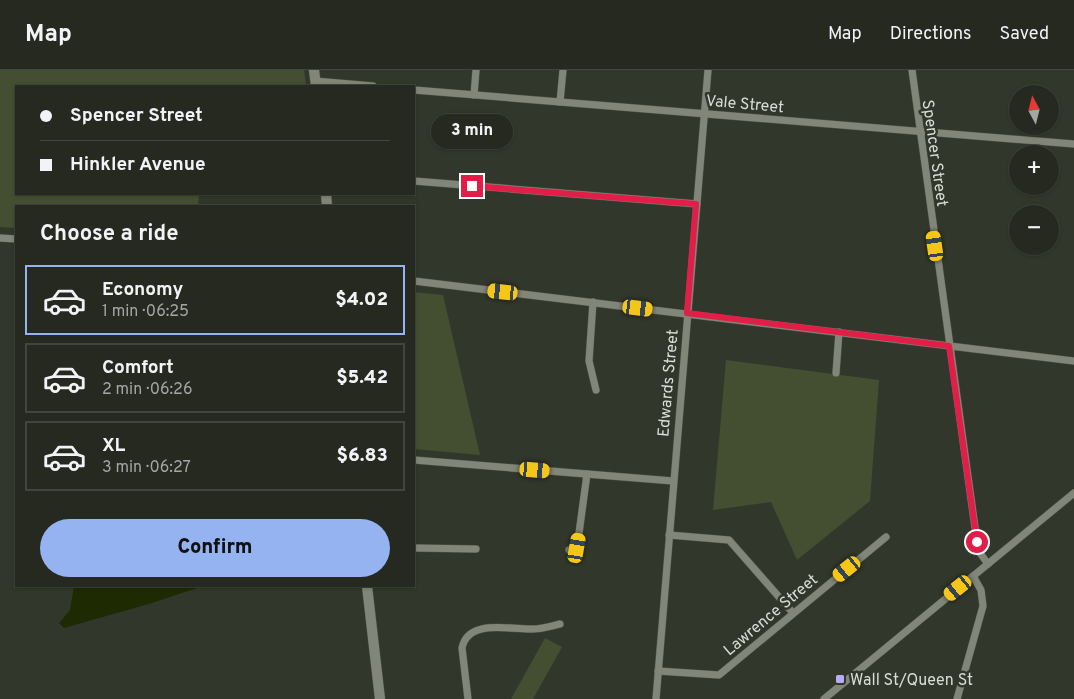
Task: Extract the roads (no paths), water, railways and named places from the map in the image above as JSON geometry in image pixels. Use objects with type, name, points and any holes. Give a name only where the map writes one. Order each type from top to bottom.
[{"type":"street","points":[[314,70],[315,84],[344,85]]},
{"type":"street","points":[[474,95],[476,70]]},
{"type":"street","points":[[560,102],[563,70]]},
{"type":"street","name":"Edwards Street","points":[[656,699],[708,70]]},
{"type":"street","name":"Spencer Street","points":[[912,70],[977,544],[980,553],[988,564]]},
{"type":"street","name":"Vale Street","points":[[415,90],[1074,144]]},
{"type":"street","points":[[415,181],[696,204]]},
{"type":"street","points":[[0,238],[15,239]]},
{"type":"street","points":[[415,281],[1074,361]]},
{"type":"street","points":[[593,302],[589,361],[596,390]]},
{"type":"street","points":[[836,373],[839,332]]},
{"type":"street","points":[[415,460],[673,482]]},
{"type":"street","points":[[569,550],[577,548],[587,474]]},
{"type":"street","points":[[824,699],[1074,493]]},
{"type":"street","points":[[669,536],[728,540],[794,613]]},
{"type":"street","name":"Lawrence Street","points":[[658,671],[718,675],[886,537]]},
{"type":"street","points":[[415,548],[476,549]]},
{"type":"street","points":[[957,699],[983,606],[981,590],[973,576]]},
{"type":"street","points":[[367,587],[380,699]]},
{"type":"street","points":[[468,699],[462,648],[465,640],[471,633],[482,629],[532,630],[560,624]]},
{"type":"place","name":"Wall St/Queen St","points":[[840,679]]}]
